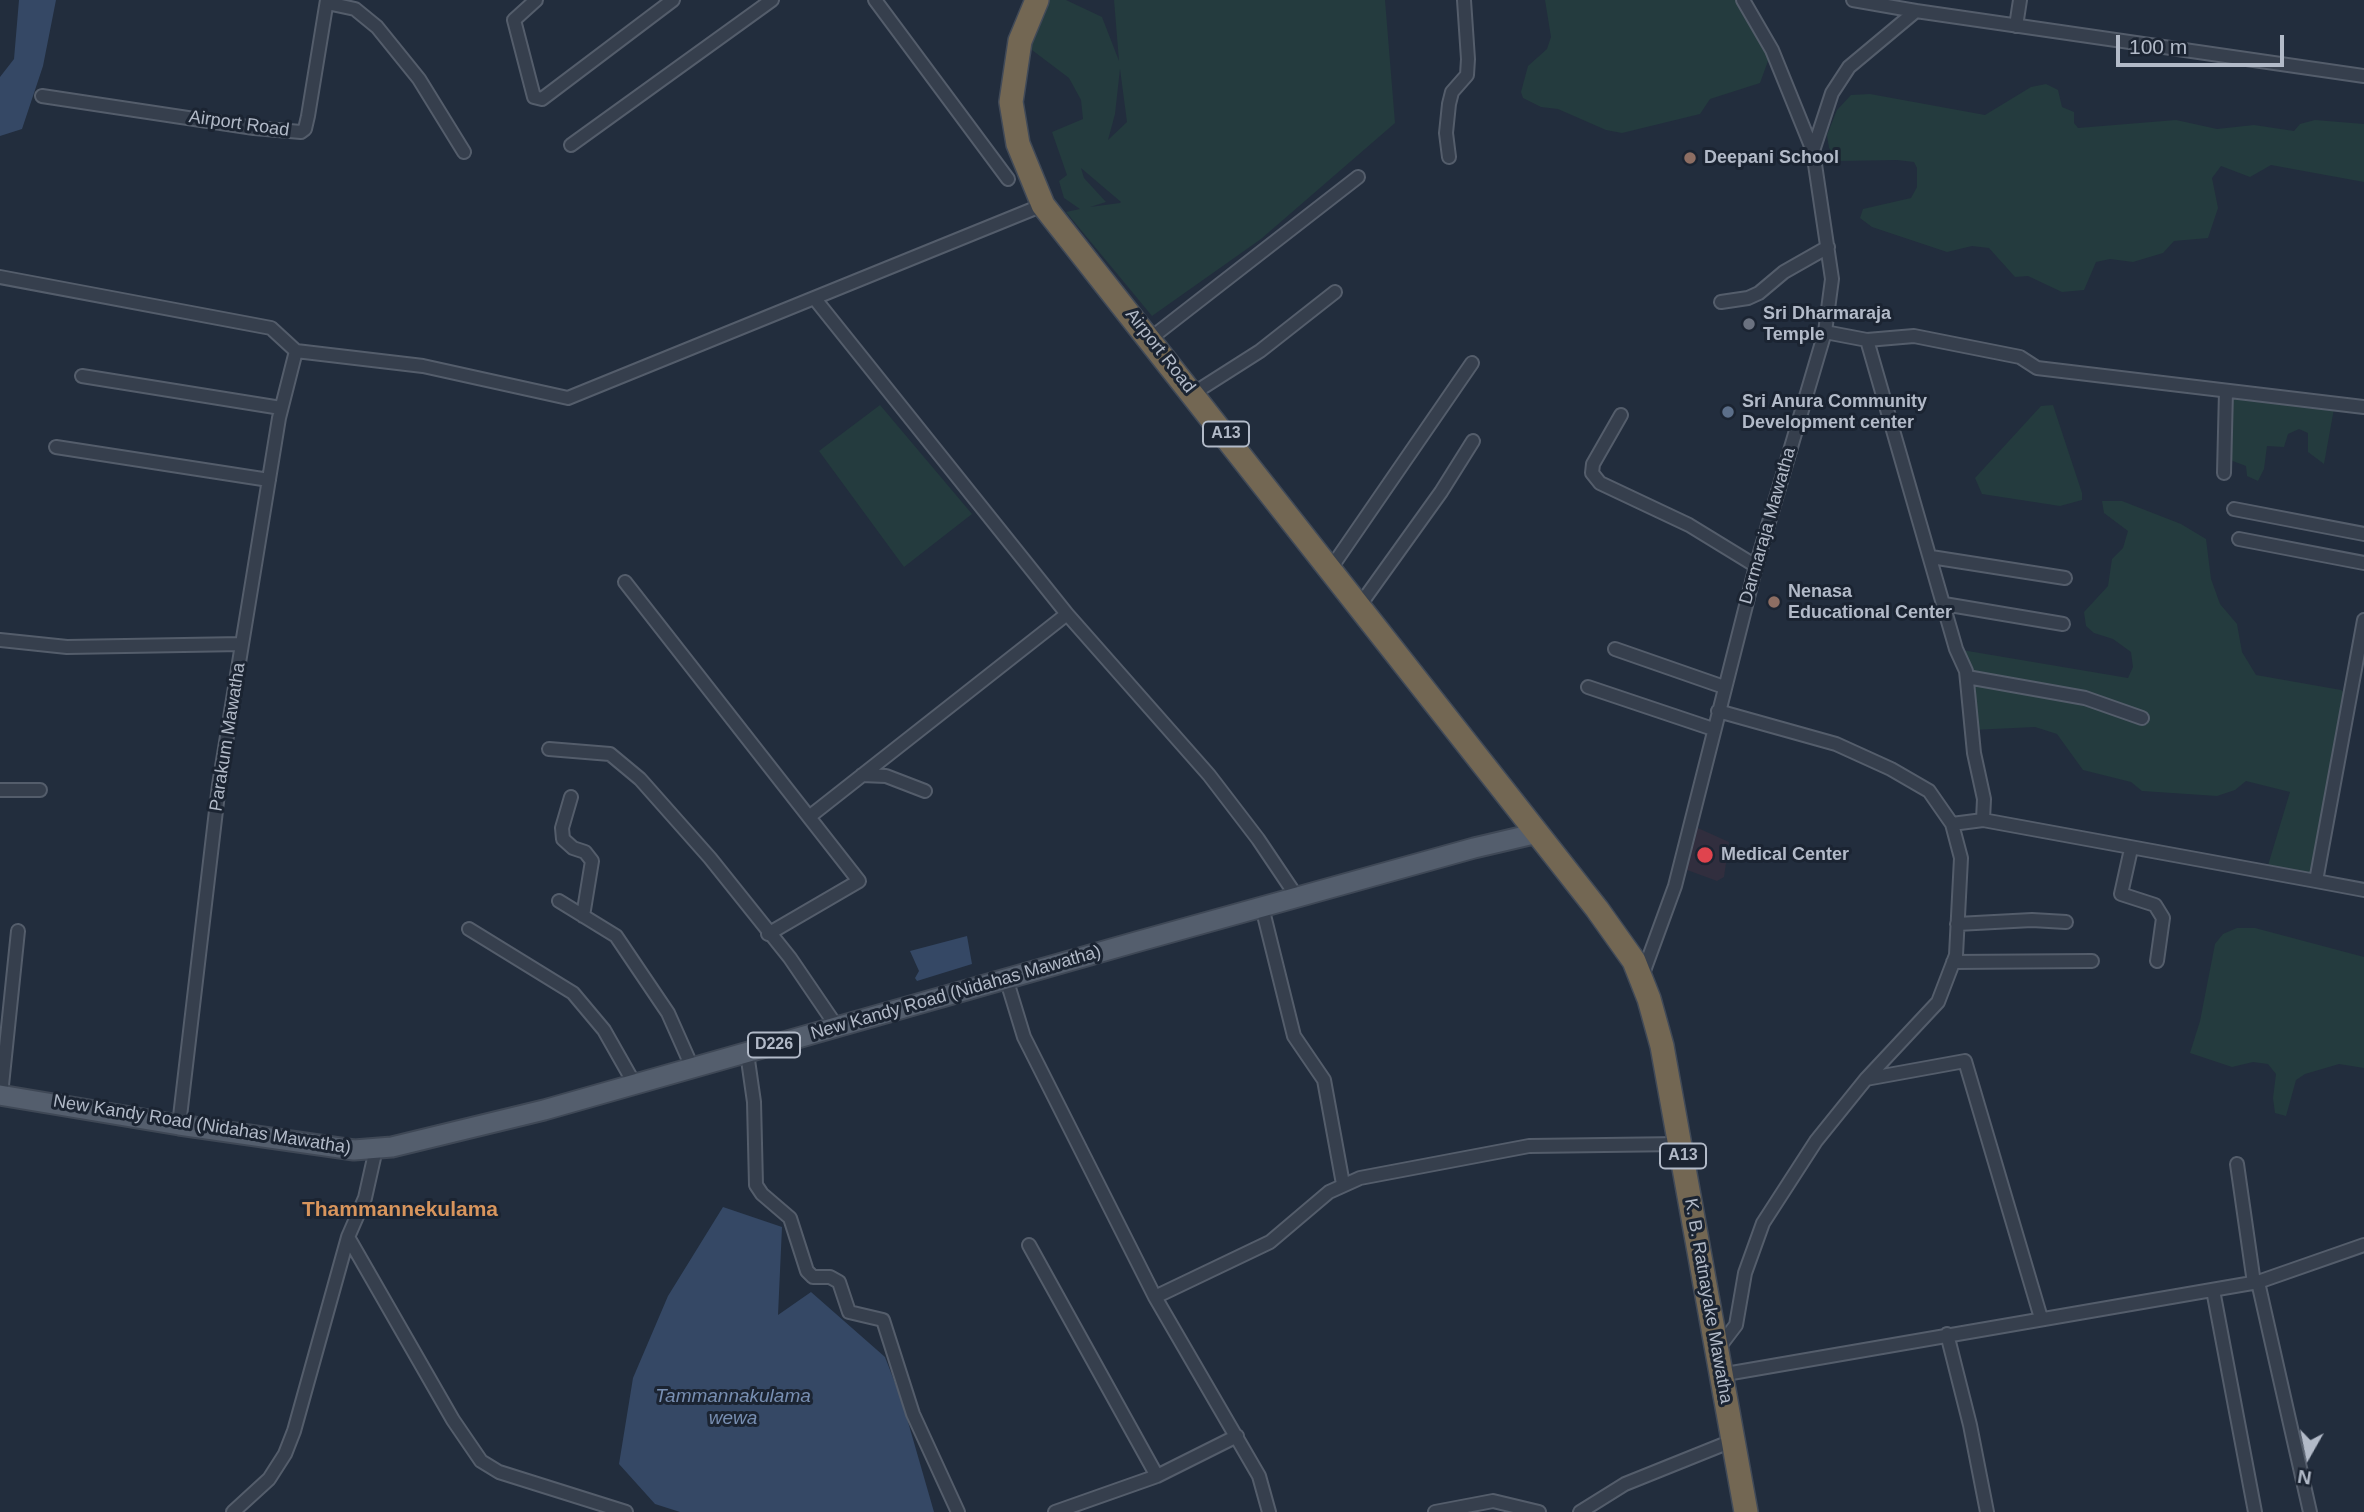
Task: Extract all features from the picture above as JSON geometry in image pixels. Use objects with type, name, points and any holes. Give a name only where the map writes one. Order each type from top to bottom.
[{"type":"highway","name":"Airport Road","points":[[1037,0],[1020,41],[1011,102],[1018,144],[1043,205],[1151,338],[1538,833]]},
{"type":"highway","name":"K. B. Ratnayake Mawatha","points":[[1538,833],[1611,926],[1634,961],[1659,1033],[1745,1512]]},
{"type":"main road","name":"New Kandy Road (Nidahas Mawatha)","points":[[1,1095],[179,1125],[354,1150],[376,1149],[544,1110],[1006,978],[1514,837],[1538,833]]},
{"type":"street","points":[[536,0],[514,19],[534,97],[542,99],[673,0]]},
{"type":"street","points":[[570,145],[772,0]]},
{"type":"street","points":[[875,0],[1008,179]]},
{"type":"street","points":[[1449,157],[1446,133],[1448,104],[1452,92],[1466,75],[1468,59],[1464,0]]},
{"type":"street","points":[[1743,0],[1772,50],[1813,151]]},
{"type":"street","points":[[1853,0],[2364,76]]},
{"type":"street","points":[[2016,26],[2020,0]]},
{"type":"street","points":[[327,1],[355,9],[377,27],[419,79],[464,152]]},
{"type":"street","name":"Airport Road","points":[[42,96],[254,128],[301,132],[305,129],[327,1]]},
{"type":"street","name":"Darmaraja Mawatha","points":[[1641,979],[1675,886],[1756,566],[1825,332],[1832,279],[1813,151],[1832,93],[1849,67],[1916,11]]},
{"type":"street","points":[[1151,338],[1357,177]]},
{"type":"street","points":[[0,277],[271,328],[296,351],[424,366],[568,398],[1043,205]]},
{"type":"street","points":[[1721,302],[1748,298],[1759,293],[1784,272],[1828,247]]},
{"type":"street","points":[[1194,393],[1260,351],[1335,292]]},
{"type":"street","points":[[814,299],[1067,614],[1209,775],[1258,839],[1297,897]]},
{"type":"street","points":[[1825,332],[1867,340],[1914,336],[2020,357],[2038,368],[2364,407]]},
{"type":"street","points":[[1867,340],[1931,557],[1955,649],[1967,677],[1974,753],[1984,799],[1983,820]]},
{"type":"street","name":"Parakum Mawatha","points":[[179,1125],[219,785],[281,408],[296,351]]},
{"type":"street","points":[[1331,568],[1472,363]]},
{"type":"street","points":[[82,376],[281,408]]},
{"type":"street","points":[[2224,473],[2226,391]]},
{"type":"street","points":[[1621,415],[1593,464],[1592,473],[1600,483],[1689,525],[1756,566]]},
{"type":"street","points":[[1360,605],[1474,441]]},
{"type":"street","points":[[56,447],[269,480]]},
{"type":"street","points":[[2234,509],[2364,534]]},
{"type":"street","points":[[2239,538],[2364,563]]},
{"type":"street","points":[[1931,557],[2065,578]]},
{"type":"street","points":[[625,582],[859,881],[768,934]]},
{"type":"street","points":[[1944,604],[2063,624]]},
{"type":"street","points":[[809,817],[1067,614]]},
{"type":"street","points":[[2316,881],[2360,663],[2364,620]]},
{"type":"street","points":[[0,640],[66,647],[242,644]]},
{"type":"street","points":[[1615,649],[1724,687]]},
{"type":"street","points":[[1967,677],[2085,698],[2142,718]]},
{"type":"street","points":[[1588,687],[1713,729]]},
{"type":"street","points":[[1716,1351],[1736,1325],[1745,1273],[1763,1223],[1816,1141],[1866,1079],[1938,1002],[1953,962],[1961,858],[1952,824],[1929,791],[1891,769],[1836,744],[1718,711]]},
{"type":"street","points":[[549,750],[610,754],[640,779],[710,858],[768,934],[790,958],[837,1027]]},
{"type":"street","points":[[862,775],[886,776],[925,791]]},
{"type":"street","points":[[0,790],[40,790]]},
{"type":"street","points":[[571,797],[562,828],[563,839],[573,848],[585,852],[592,861],[583,916]]},
{"type":"street","points":[[1952,824],[1983,820],[2364,890]]},
{"type":"street","points":[[2131,849],[2121,894],[2155,905],[2163,918],[2157,961]]},
{"type":"street","points":[[559,901],[616,936],[667,1013],[692,1067]]},
{"type":"street","points":[[1262,908],[1294,1036],[1324,1080],[1343,1184]]},
{"type":"street","points":[[1957,924],[2032,920],[2066,922]]},
{"type":"street","points":[[469,929],[573,993],[604,1030],[634,1083]]},
{"type":"street","points":[[1,1095],[18,931]]},
{"type":"street","points":[[1953,962],[2092,961]]},
{"type":"street","points":[[1006,978],[1024,1037],[1155,1297],[1259,1476],[1269,1512]]},
{"type":"street","points":[[747,1053],[754,1102],[756,1185],[762,1194],[790,1218],[807,1271],[813,1277],[830,1277],[839,1282],[849,1312],[883,1320],[927,1451],[958,1512]]},
{"type":"street","points":[[1866,1079],[1965,1061],[2041,1318]]},
{"type":"street","points":[[1155,1297],[1270,1242],[1329,1192],[1360,1178],[1529,1146],[1681,1144]]},
{"type":"street","points":[[233,1512],[269,1479],[285,1454],[294,1431],[348,1237],[365,1198],[376,1149]]},
{"type":"street","points":[[2237,1164],[2256,1283],[2309,1512]]},
{"type":"street","points":[[348,1237],[453,1420],[481,1461],[499,1472],[603,1509],[626,1512]]},
{"type":"street","points":[[1029,1245],[1157,1476]]},
{"type":"street","points":[[1720,1375],[2256,1283],[2364,1245]]},
{"type":"street","points":[[2213,1290],[2255,1512]]},
{"type":"street","points":[[1948,1334],[1987,1512]]},
{"type":"street","points":[[1055,1512],[1077,1508],[1157,1476],[1237,1436]]},
{"type":"street","points":[[1580,1512],[1626,1484],[1732,1441]]},
{"type":"street","points":[[1434,1512],[1493,1501],[1539,1512]]},
{"type":"shaded area","name":"Medical Center","points":[[1689,824],[1729,842],[1724,877],[1717,881],[1679,867]]},
{"type":"green space","points":[[1048,0],[1066,0],[1102,17],[1119,61],[1114,0],[1385,0],[1395,123],[1261,239],[1152,316],[1066,212],[1080,209],[1064,198],[1059,181],[1067,175],[1052,132],[1083,119],[1081,100],[1069,78],[1028,47]],"holes":[[[1120,69],[1127,122],[1108,140],[1115,114]],[[1081,168],[1121,202],[1090,207],[1106,202],[1084,178]]]},
{"type":"green space","points":[[1545,0],[1743,0],[1772,50],[1760,83],[1710,99],[1700,114],[1622,133],[1606,130],[1558,109],[1541,107],[1523,98],[1521,92],[1528,66],[1547,49],[1551,37]]},
{"type":"green space","points":[[2046,84],[2058,90],[2062,107],[2074,112],[2074,123],[2078,128],[2176,120],[2217,129],[2254,125],[2294,131],[2300,124],[2315,120],[2364,124],[2364,182],[2271,165],[2250,177],[2221,166],[2212,178],[2218,208],[2208,238],[2174,241],[2163,253],[2133,262],[2110,259],[2096,262],[2084,290],[2062,292],[2028,276],[2015,277],[1989,248],[1972,246],[1947,252],[1872,227],[1860,218],[1863,209],[1911,198],[1917,187],[1917,168],[1914,162],[1897,160],[1840,161],[1829,148],[1827,135],[1837,110],[1851,95],[1870,94],[1985,115],[2031,87]]},
{"type":"green space","points":[[2232,392],[2335,403],[2324,464],[2308,452],[2308,433],[2299,429],[2288,434],[2284,447],[2267,446],[2264,469],[2258,481],[2247,476],[2246,466],[2230,460]]},
{"type":"green space","points":[[880,405],[972,514],[904,567],[819,451]]},
{"type":"green space","points":[[2053,405],[2082,500],[2060,506],[1982,494],[1975,478],[2041,406]]},
{"type":"green space","points":[[2102,501],[2122,501],[2181,524],[2206,539],[2211,579],[2220,604],[2237,624],[2242,652],[2256,675],[2341,690],[2350,697],[2320,881],[2266,872],[2290,792],[2246,781],[2235,790],[2217,796],[2142,791],[2131,782],[2083,770],[2057,734],[2035,727],[1972,730],[1956,649],[2128,678],[2133,667],[2131,652],[2113,639],[2094,633],[2086,626],[2084,612],[2108,586],[2112,559],[2123,548],[2128,531],[2104,513]]},
{"type":"green space","points":[[2237,928],[2255,928],[2364,957],[2364,1068],[2339,1064],[2305,1074],[2296,1080],[2286,1116],[2275,1113],[2273,1098],[2276,1074],[2268,1064],[2253,1062],[2232,1067],[2190,1053],[2200,1021],[2215,944],[2223,934]]},
{"type":"water","points":[[19,0],[56,0],[43,66],[22,129],[0,136],[0,77],[14,59]]},
{"type":"water","points":[[967,936],[972,964],[917,981],[915,978],[919,971],[910,951]]},
{"type":"water","name":"Tammannakulama wewa","points":[[723,1207],[782,1227],[778,1315],[811,1292],[885,1357],[902,1401],[934,1512],[680,1512],[655,1504],[619,1464],[633,1378],[668,1296]]},
{"type":"place","name":"Deepani School","points":[[1690,158]]},
{"type":"place","name":"Sri Dharmaraja Temple","points":[[1749,324]]},
{"type":"place","name":"Sri Anura Community Development center","points":[[1728,412]]},
{"type":"place","name":"Nenasa Educational Center","points":[[1774,602]]},
{"type":"place","name":"Medical Center","points":[[1705,855]]},
{"type":"district","name":"Thammannekulama","points":[[400,1210]]}]
